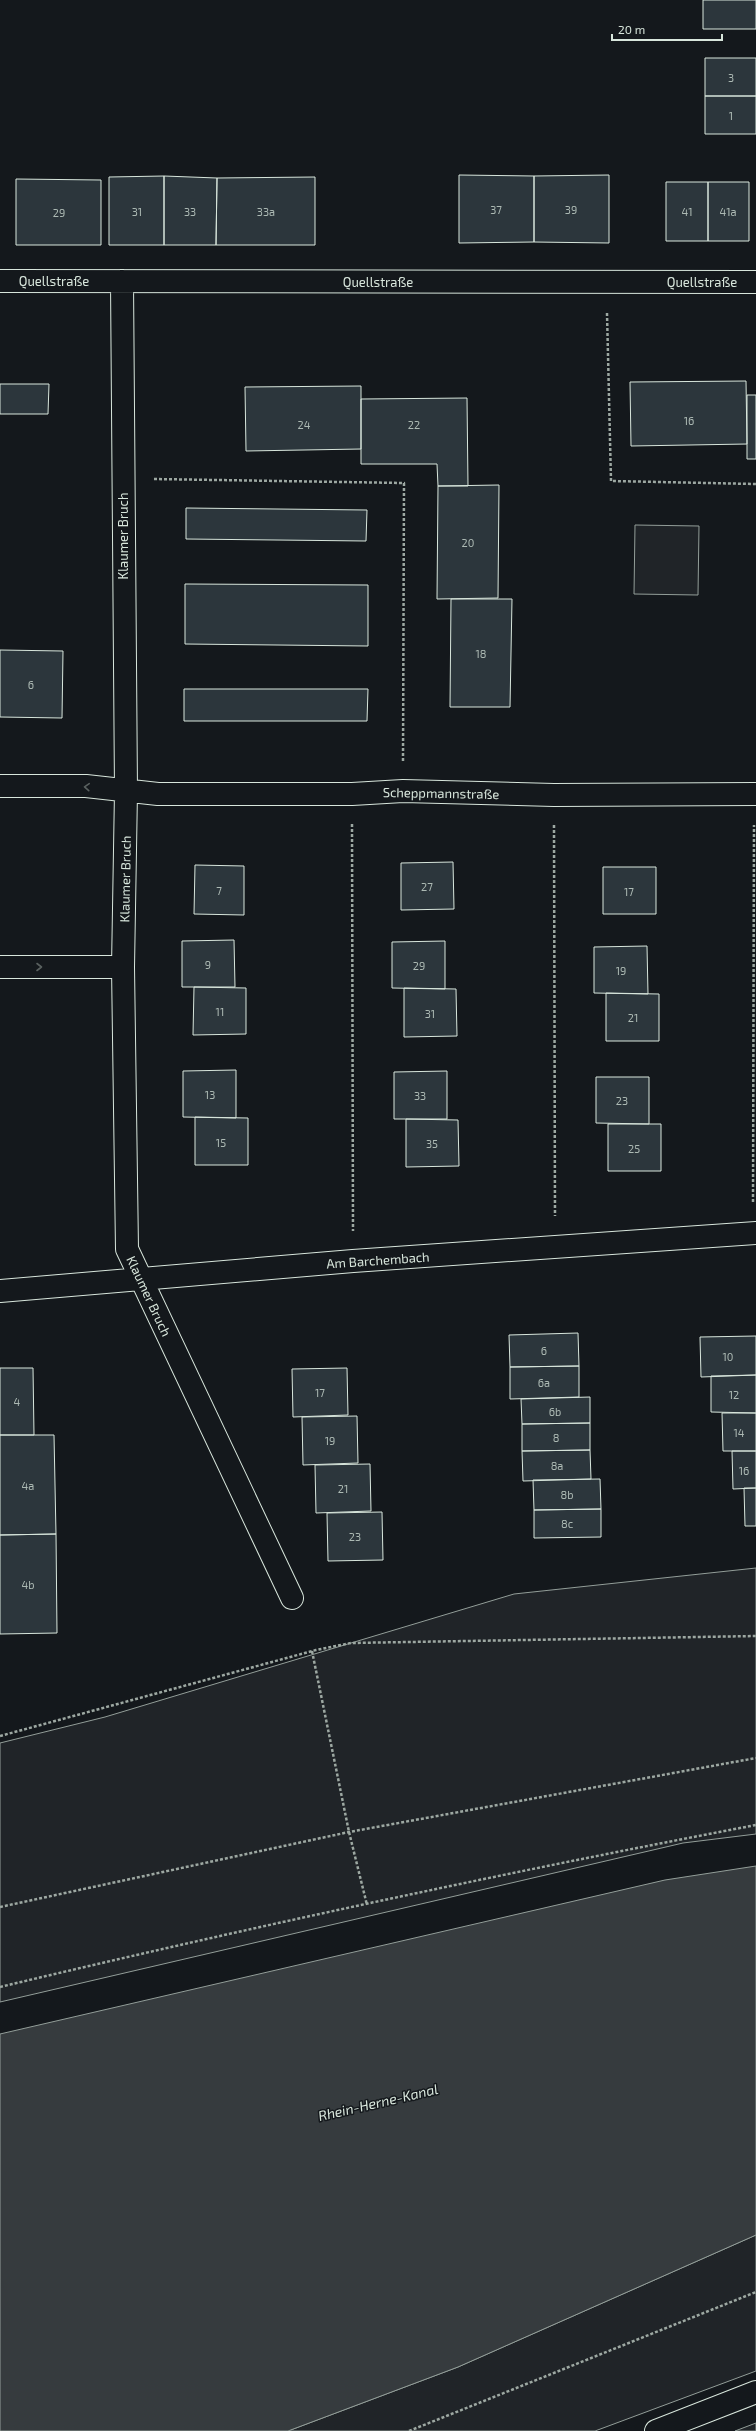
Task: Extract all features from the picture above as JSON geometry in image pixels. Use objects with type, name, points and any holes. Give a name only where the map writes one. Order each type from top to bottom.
[{"type":"street","name":"Quellstraße","points":[[0,280],[756,282]]},
{"type":"street","name":"Klaumer Bruch","points":[[122,281],[126,791],[123,968],[127,1249],[292,1598]]},
{"type":"street","points":[[0,786],[86,786],[126,791]]},
{"type":"street","name":"Scheppmannstraße","points":[[126,791],[158,794],[352,794],[403,791],[554,795],[755,794]]},
{"type":"street","points":[[0,967],[123,968]]},
{"type":"street","name":"Am Barchembach","points":[[0,1291],[353,1261],[755,1233]]},
{"type":"street","points":[[656,2431],[756,2392]]},
{"type":"path","points":[[607,282],[611,482],[756,484]]},
{"type":"path","points":[[123,478],[404,482],[403,791]]},
{"type":"path","points":[[352,794],[353,1261]]},
{"type":"path","points":[[755,794],[755,1233]]},
{"type":"path","points":[[554,795],[555,1247]]},
{"type":"path","points":[[0,1736],[312,1651],[351,1643],[756,1636]]},
{"type":"path","points":[[312,1651],[349,1832],[367,1905]]},
{"type":"path","points":[[0,1907],[349,1832],[756,1758]]},
{"type":"path","points":[[0,1987],[231,1932],[367,1905],[546,1865],[756,1825]]},
{"type":"path","points":[[409,2431],[756,2292]]},
{"type":"shaded area","points":[[635,525],[699,526],[698,595],[634,594]]},
{"type":"shaded area","points":[[756,1568],[756,1834],[683,1843],[0,2002],[0,1743],[105,1717],[514,1594]]},
{"type":"shaded area","points":[[756,2235],[756,2371],[595,2431],[288,2431],[458,2367]]},
{"type":"shaded area","points":[[756,2423],[756,2431],[735,2431]]},
{"type":"water","name":"Rhein-Herne-Kanal","points":[[756,1866],[756,2235],[458,2367],[288,2431],[0,2431],[0,2034],[665,1880]]},
{"type":"building","points":[[703,0],[756,0],[756,29],[703,29]]},
{"type":"building","points":[[705,58],[756,58],[756,96],[705,96]]},
{"type":"building","points":[[705,96],[756,96],[756,134],[705,134]]},
{"type":"building","points":[[459,175],[534,176],[534,242],[459,243]]},
{"type":"building","points":[[609,175],[609,243],[534,242],[534,176]]},
{"type":"building","points":[[164,176],[164,245],[109,245],[109,177]]},
{"type":"building","points":[[164,176],[217,178],[216,245],[164,245]]},
{"type":"building","points":[[315,177],[315,245],[216,245],[217,178]]},
{"type":"building","points":[[16,179],[101,180],[101,245],[16,245]]},
{"type":"building","points":[[666,182],[708,182],[708,241],[666,241]]},
{"type":"building","points":[[708,182],[749,182],[749,241],[708,241]]},
{"type":"building","points":[[746,381],[747,444],[631,446],[630,382]]},
{"type":"building","points":[[0,384],[49,384],[48,414],[0,414]]},
{"type":"building","points":[[361,386],[361,449],[246,451],[245,387]]},
{"type":"building","points":[[747,395],[756,395],[756,459],[747,459]]},
{"type":"building","points":[[467,398],[468,486],[438,486],[437,464],[361,464],[361,399]]},
{"type":"building","points":[[499,485],[498,598],[437,599],[438,486]]},
{"type":"building","points":[[186,508],[367,510],[366,541],[186,539]]},
{"type":"building","points":[[185,584],[368,585],[368,646],[185,644]]},
{"type":"building","points":[[451,599],[512,599],[510,707],[450,707]]},
{"type":"building","points":[[0,650],[63,651],[62,718],[0,717]]},
{"type":"building","points":[[184,689],[368,689],[367,721],[184,721]]},
{"type":"building","points":[[453,862],[454,909],[401,910],[401,863]]},
{"type":"building","points":[[195,865],[244,866],[244,915],[194,914]]},
{"type":"building","points":[[603,867],[656,867],[656,914],[603,914]]},
{"type":"building","points":[[234,940],[235,987],[182,987],[182,941]]},
{"type":"building","points":[[445,941],[445,989],[392,988],[392,942]]},
{"type":"building","points":[[647,946],[648,994],[594,993],[594,947]]},
{"type":"building","points":[[194,987],[246,988],[246,1034],[193,1035]]},
{"type":"building","points":[[404,988],[456,989],[457,1036],[404,1037]]},
{"type":"building","points":[[606,993],[659,994],[659,1041],[606,1041]]},
{"type":"building","points":[[236,1070],[236,1118],[183,1117],[183,1071]]},
{"type":"building","points":[[447,1071],[447,1119],[394,1119],[394,1072]]},
{"type":"building","points":[[596,1077],[649,1077],[649,1124],[596,1123]]},
{"type":"building","points":[[195,1117],[248,1118],[248,1165],[195,1165]]},
{"type":"building","points":[[406,1119],[458,1120],[459,1166],[406,1167]]},
{"type":"building","points":[[608,1124],[661,1124],[661,1171],[608,1171]]},
{"type":"building","points":[[578,1333],[579,1366],[510,1367],[509,1335]]},
{"type":"building","points":[[756,1336],[756,1375],[701,1377],[700,1337]]},
{"type":"building","points":[[579,1366],[579,1397],[510,1399],[510,1367]]},
{"type":"building","points":[[0,1368],[33,1368],[34,1435],[0,1435]]},
{"type":"building","points":[[347,1368],[348,1415],[293,1417],[292,1369]]},
{"type":"building","points":[[756,1375],[756,1413],[711,1412],[711,1376]]},
{"type":"building","points":[[590,1397],[590,1423],[522,1424],[521,1399]]},
{"type":"building","points":[[722,1413],[756,1413],[756,1451],[723,1451]]},
{"type":"building","points":[[357,1416],[358,1463],[303,1465],[302,1417]]},
{"type":"building","points":[[590,1423],[590,1450],[522,1451],[522,1424]]},
{"type":"building","points":[[0,1435],[54,1435],[56,1534],[0,1535]]},
{"type":"building","points":[[590,1450],[591,1479],[523,1481],[522,1451]]},
{"type":"building","points":[[732,1451],[756,1451],[756,1488],[733,1489]]},
{"type":"building","points":[[370,1464],[371,1511],[316,1513],[315,1465]]},
{"type":"building","points":[[600,1479],[601,1509],[534,1510],[533,1480]]},
{"type":"building","points":[[744,1488],[756,1488],[756,1526],[745,1526]]},
{"type":"building","points":[[601,1509],[601,1537],[534,1538],[534,1510]]},
{"type":"building","points":[[382,1512],[383,1560],[328,1561],[327,1513]]},
{"type":"building","points":[[56,1534],[57,1633],[0,1634],[0,1535]]}]
